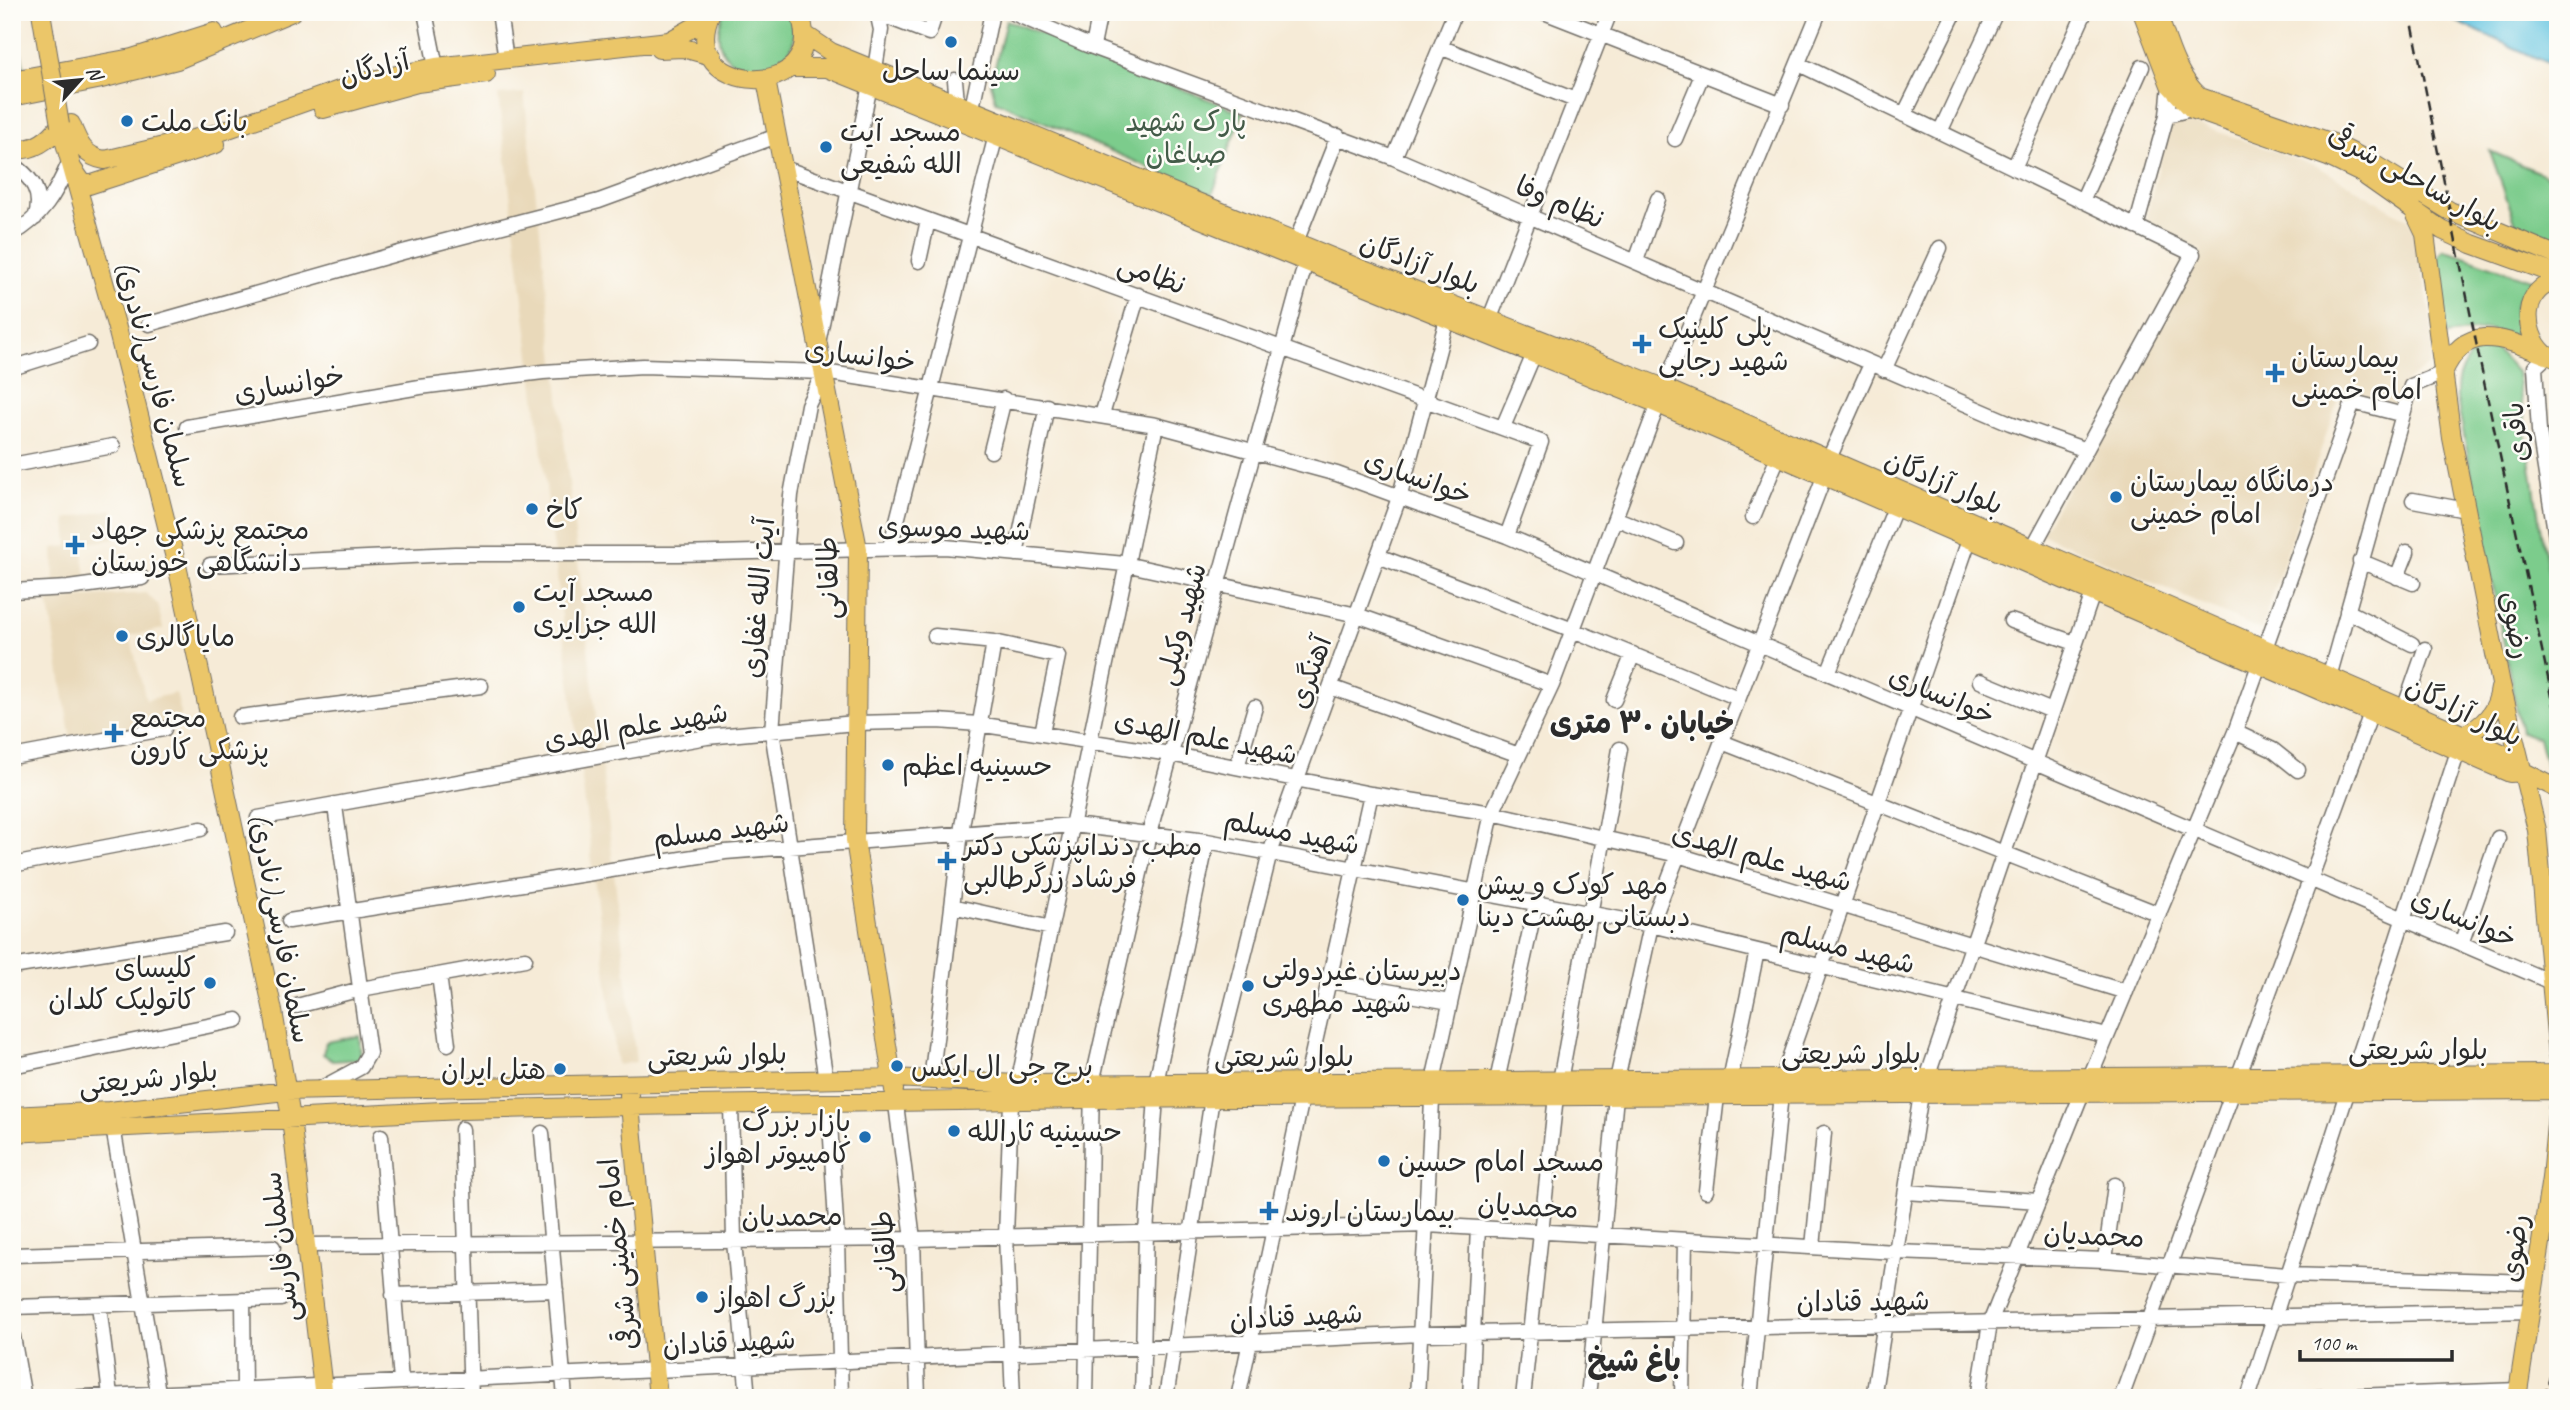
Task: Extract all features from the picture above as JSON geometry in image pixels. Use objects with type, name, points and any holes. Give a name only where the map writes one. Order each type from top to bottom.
[{"type":"main road","points":[[41,12],[66,124]]},
{"type":"main road","points":[[50,12],[66,124]]},
{"type":"main road","points":[[13,93],[173,48],[262,12]]},
{"type":"main road","points":[[13,93],[177,60],[292,12]]},
{"type":"main road","points":[[710,15],[706,31],[712,56],[720,66],[741,79],[766,80],[789,68],[796,58],[804,34],[799,12]]},
{"type":"main road","name":"بلوار ساحلی شرقی","points":[[2143,12],[2170,85],[2192,110],[2328,157],[2417,200],[2558,257]]},
{"type":"main road","name":"بلوار ساحلی شرقی","points":[[2157,12],[2179,72],[2187,86],[2200,97],[2333,143],[2417,200],[2442,230],[2472,244],[2558,275]]},
{"type":"main road","name":"آزادگان","points":[[66,124],[80,146],[95,158],[125,156],[214,134],[362,82],[436,67],[669,41],[710,15]]},
{"type":"main road","name":"بلوار آزادگان","points":[[804,34],[872,77],[996,135],[1534,354],[1661,396],[1778,457],[1826,469]]},
{"type":"main road","name":"آزادگان","points":[[69,163],[77,177],[89,185],[364,95],[417,83],[670,47],[712,56]]},
{"type":"main road","name":"بلوار آزادگان","points":[[789,68],[827,68],[872,77],[964,105],[1296,242],[1490,318],[1865,486],[2032,548],[2263,657],[2371,713],[2461,743]]},
{"type":"main road","name":"طالقانی","points":[[766,80],[858,549],[855,840],[896,1104]]},
{"type":"main road","points":[[12,149],[37,146],[66,124]]},
{"type":"main road","name":"سلمان فارسی(نادری)","points":[[66,124],[69,163],[118,332],[178,570],[268,987],[286,1091]]},
{"type":"main road","name":"رضوی","points":[[2417,200],[2425,234],[2443,373],[2466,510],[2501,684],[2525,772],[2540,851],[2558,1056]]},
{"type":"main road","points":[[2552,358],[2534,343],[2528,326],[2529,309],[2537,293],[2558,281]]},
{"type":"main road","points":[[2443,373],[2451,356],[2463,343],[2481,337],[2499,338],[2552,358]]},
{"type":"main road","name":"بلوار آزادگان","points":[[1865,486],[1895,508],[2092,593],[2263,657],[2329,677],[2404,709],[2510,773],[2525,772]]},
{"type":"main road","points":[[2461,743],[2486,720],[2499,697],[2501,684]]},
{"type":"main road","points":[[2525,772],[2558,789]]},
{"type":"main road","name":"بلوار شریعتی","points":[[1616,1088],[1717,1096],[1782,1087],[2349,1083],[2558,1074]]},
{"type":"main road","name":"بلوار شریعتی","points":[[12,1116],[109,1111],[286,1091],[893,1078],[1018,1084],[1091,1091],[1616,1088],[1730,1080],[1782,1087]]},
{"type":"main road","name":"بلوار شریعتی","points":[[1434,1089],[1497,1081],[1558,1088]]},
{"type":"main road","name":"امام خمینی شرقی","points":[[628,1083],[658,1398]]},
{"type":"main road","name":"بلوار شریعتی","points":[[2349,1083],[2558,1090]]},
{"type":"main road","name":"سلمان فارسی","points":[[286,1091],[323,1392]]},
{"type":"main road","name":"بلوار شریعتی","points":[[12,1133],[290,1118],[629,1106],[1011,1102],[1091,1091]]},
{"type":"main road","name":"رضوی","points":[[2518,1394],[2532,1311],[2558,1104]]},
{"type":"street","points":[[425,12],[436,67]]},
{"type":"street","points":[[499,12],[506,60]]},
{"type":"street","points":[[877,13],[929,33],[936,12]]},
{"type":"street","points":[[964,105],[992,12]]},
{"type":"street","name":"نظام وفا","points":[[1011,12],[1093,46],[1338,136],[1705,290],[2010,423],[2086,450]]},
{"type":"street","points":[[1093,46],[1100,12]]},
{"type":"street","points":[[1394,159],[1455,12]]},
{"type":"street","points":[[1544,12],[1782,105]]},
{"type":"street","points":[[1490,318],[1609,12]]},
{"type":"street","points":[[1417,1398],[1434,1089],[1450,1002],[1492,813],[1552,685],[1661,396],[1819,12]]},
{"type":"street","points":[[1904,115],[1955,12]]},
{"type":"street","points":[[1940,132],[1996,12]]},
{"type":"street","points":[[2014,168],[2085,12]]},
{"type":"street","points":[[818,343],[881,30],[877,13]]},
{"type":"street","points":[[1440,47],[1575,100]]},
{"type":"street","points":[[1799,64],[2193,254],[2032,548]]},
{"type":"street","points":[[2082,201],[2142,67]]},
{"type":"street","points":[[1675,139],[1702,75]]},
{"type":"street","points":[[955,80],[964,105]]},
{"type":"street","points":[[2136,227],[2167,115],[2170,85]]},
{"type":"street","points":[[2167,115],[2192,110]]},
{"type":"street","points":[[890,548],[996,135]]},
{"type":"street","points":[[149,324],[402,251],[599,201],[777,136]]},
{"type":"street","points":[[1296,242],[1338,136]]},
{"type":"street","points":[[12,234],[34,220],[58,190],[69,163]]},
{"type":"street","points":[[12,164],[23,171],[37,188],[39,208],[34,220]]},
{"type":"street","name":"نظامی","points":[[784,168],[1283,346],[1541,442],[1507,536]]},
{"type":"street","points":[[1636,261],[1658,199]]},
{"type":"street","points":[[919,261],[929,220]]},
{"type":"street","points":[[1588,1398],[1616,1088],[1651,925],[1826,469],[1940,248]]},
{"type":"street","name":"شهید وکیلی","points":[[1086,1398],[1091,1091],[1149,834],[1306,261]]},
{"type":"street","points":[[1102,415],[1138,295]]},
{"type":"street","name":"آهنگری","points":[[1166,1398],[1212,1090],[1270,853],[1400,495],[1447,318]]},
{"type":"street","points":[[12,368],[88,344]]},
{"type":"street","points":[[1503,427],[1534,354]]},
{"type":"street","name":"باقری","points":[[2552,358],[2535,367],[2539,431],[2554,502],[2558,550]]},
{"type":"street","name":"خوانساری","points":[[187,426],[420,387],[543,372],[643,366],[824,372],[1156,425],[1254,450],[1400,495],[1507,536],[2553,983]]},
{"type":"street","name":"آیت الله غفاری","points":[[824,372],[808,405],[791,495],[772,731],[826,1080]]},
{"type":"street","points":[[2329,677],[2400,414],[2411,386],[2443,373]]},
{"type":"street","points":[[991,452],[1004,399]]},
{"type":"street","points":[[1978,1398],[1990,1323],[2086,1085],[2235,732],[2353,402],[2400,414]]},
{"type":"street","points":[[1016,554],[1047,406]]},
{"type":"street","points":[[1018,1084],[1156,425]]},
{"type":"street","points":[[12,465],[113,446]]},
{"type":"street","points":[[1753,517],[1778,457]]},
{"type":"street","points":[[2413,500],[2466,510]]},
{"type":"street","points":[[1828,673],[1895,508]]},
{"type":"street","points":[[1615,518],[1676,543]]},
{"type":"street","points":[[1750,1398],[1782,1087],[1969,540]]},
{"type":"street","name":"شهید موسوی","points":[[210,565],[455,554],[679,554],[936,546],[1125,564],[1357,615],[1552,685]]},
{"type":"street","points":[[2398,577],[2407,552]]},
{"type":"street","points":[[1378,556],[1573,629],[1738,698]]},
{"type":"street","points":[[2360,561],[2413,583]]},
{"type":"street","points":[[12,591],[68,588],[142,578]]},
{"type":"street","points":[[1873,1398],[1924,1086],[2092,593]]},
{"type":"street","points":[[2347,611],[2419,646],[2404,709]]},
{"type":"street","points":[[2011,621],[2075,643]]},
{"type":"street","points":[[936,636],[994,642],[1058,656],[1042,733]]},
{"type":"street","points":[[931,1081],[961,832],[994,642]]},
{"type":"street","points":[[1614,699],[1633,654]]},
{"type":"street","points":[[1980,681],[2052,711]]},
{"type":"street","points":[[240,717],[481,686]]},
{"type":"street","points":[[1331,687],[1519,755]]},
{"type":"street","points":[[1237,767],[1255,707]]},
{"type":"street","points":[[2121,1398],[2371,713]]},
{"type":"street","name":"شهید علم الهدی","points":[[258,818],[707,737],[855,723],[939,721],[978,724],[1091,740],[1371,794],[1492,813],[1678,855],[2126,992]]},
{"type":"street","points":[[12,757],[164,729]]},
{"type":"street","points":[[2235,732],[2273,750],[2298,770]]},
{"type":"street","points":[[1722,741],[2159,914]]},
{"type":"street","points":[[2248,1398],[2461,743]]},
{"type":"street","points":[[1523,1398],[1558,1088],[1620,749]]},
{"type":"street","points":[[1238,1398],[1371,794]]},
{"type":"street","points":[[316,1091],[352,1073],[367,1061],[369,1053],[335,806]]},
{"type":"street","name":"شهید مسلم","points":[[289,921],[704,855],[855,840],[1073,825],[1207,841],[1651,925],[2107,1037]]},
{"type":"street","points":[[12,865],[201,829]]},
{"type":"street","points":[[2462,944],[2498,838]]},
{"type":"street","points":[[1142,1398],[1146,1232],[1156,1091],[1207,841]]},
{"type":"street","points":[[1497,1081],[1536,903]]},
{"type":"street","points":[[952,906],[1051,928]]},
{"type":"street","points":[[12,967],[225,933]]},
{"type":"street","points":[[1730,1080],[1757,951]]},
{"type":"street","points":[[298,1006],[361,989],[525,960]]},
{"type":"street","points":[[439,975],[448,1044]]},
{"type":"street","points":[[1329,981],[1450,1002]]},
{"type":"street","points":[[12,1066],[237,1020]]},
{"type":"street","points":[[1706,1191],[1717,1096]]},
{"type":"street","points":[[1011,1102],[1006,1236],[1013,1398]]},
{"type":"street","points":[[731,1104],[734,1241],[748,1398]]},
{"type":"street","name":"طالقانی","points":[[896,1104],[913,1239],[918,1398]]},
{"type":"street","points":[[829,1105],[838,1240],[841,1398]]},
{"type":"street","points":[[113,1127],[136,1251],[158,1396]]},
{"type":"street","points":[[462,1129],[471,1398]]},
{"type":"street","points":[[542,1133],[565,1398]]},
{"type":"street","points":[[1813,1247],[1824,1133]]},
{"type":"street","points":[[381,1136],[401,1381]]},
{"type":"street","points":[[2105,1260],[2115,1185]]},
{"type":"street","points":[[1906,1192],[2039,1201]]},
{"type":"street","name":"محمدیان","points":[[307,1245],[913,1239],[1427,1225],[1896,1252],[2105,1260],[2287,1275],[2535,1282]]},
{"type":"street","points":[[1470,1398],[1478,1228]]},
{"type":"street","points":[[1682,1398],[1685,1240]]},
{"type":"street","points":[[12,1255],[273,1248]]},
{"type":"street","points":[[393,1295],[556,1290]]},
{"type":"street","points":[[12,1307],[281,1299]]},
{"type":"street","points":[[243,1300],[244,1389]]},
{"type":"street","points":[[99,1305],[110,1395]]},
{"type":"street","name":"شهید قنادان","points":[[63,1398],[158,1396],[244,1389],[323,1392],[401,1381],[1421,1335],[2532,1311]]},
{"type":"street","points":[[12,1331],[24,1398]]},
{"type":"street","points":[[2300,1398],[2518,1394]]},
{"type":"shaded area","points":[[524,93],[636,1062],[617,1065],[498,95]]},
{"type":"shaded area","name":"بیمارستان امام خمینی","points":[[2181,119],[2317,166],[2409,220],[2415,232],[2436,345],[2430,364],[2406,382],[2396,406],[2342,387],[2261,630],[2042,534],[2201,250],[2151,227],[2146,216],[2170,126]]},
{"type":"shaded area","name":"مجتمع پزشکی جهاد دانشگاهی خوزستان","points":[[113,509],[115,539],[82,544],[86,580],[54,583],[53,548],[68,546],[66,519]]},
{"type":"shaded area","points":[[146,593],[158,605],[163,629],[130,636],[146,700],[176,693],[181,714],[174,723],[71,740],[48,600]]},
{"type":"green space","points":[[724,12],[788,12],[794,37],[788,54],[774,65],[757,69],[739,66],[725,55],[719,37]]},
{"type":"green space","name":"پارک شهید صباغان","points":[[1006,20],[1243,113],[1212,195],[996,101],[991,84]]},
{"type":"green space","points":[[12,48],[21,53],[24,68],[12,70]]},
{"type":"green space","points":[[2490,151],[2558,181],[2558,243],[2517,227]]},
{"type":"green space","points":[[2444,249],[2533,281],[2520,296],[2515,309],[2517,323],[2525,341],[2488,329],[2446,335],[2436,260]]},
{"type":"green space","points":[[2494,347],[2517,372],[2541,533],[2558,618],[2558,774],[2546,765],[2539,738],[2521,732],[2457,399],[2457,385],[2469,357],[2474,351]]},
{"type":"green space","points":[[360,1036],[362,1059],[333,1061],[323,1054],[326,1042]]},
{"type":"water","points":[[2436,12],[2558,12],[2558,68]]},
{"type":"railway","points":[[2410,12],[2484,382],[2558,724]]},
{"type":"railway","points":[[2544,1398],[2558,1349]]},
{"type":"place","name":"سینما ساحل","points":[[951,42]]},
{"type":"place","name":"بانک ملت","points":[[127,121]]},
{"type":"place","name":"مسجد آیت الله شفیعی","points":[[826,147]]},
{"type":"place","name":"پلی کلینیک شهید رجایی","points":[[1642,344]]},
{"type":"place","name":"بیمارستان امام خمینی","points":[[2275,373]]},
{"type":"place","name":"درمانگاه بیمارستان امام خمینی","points":[[2116,497]]},
{"type":"place","name":"کاخ","points":[[532,509]]},
{"type":"place","name":"مجتمع پزشکی جهاد دانشگاهی خوزستان","points":[[75,545]]},
{"type":"place","name":"مسجد آیت الله جزایری","points":[[519,607]]},
{"type":"place","name":"مایاگالری","points":[[122,636]]},
{"type":"place","name":"مجتمع پزشکی کارون","points":[[114,733]]},
{"type":"place","name":"حسینیه اعظم","points":[[888,765]]},
{"type":"place","name":"مطب دندانپزشکی دکتر فرشاد زرگرطالبی","points":[[947,861]]},
{"type":"place","name":"مهد کودک و پیش دبستانی بهشت دینا","points":[[1463,900]]},
{"type":"place","name":"کلیسای کاتولیک کلدان","points":[[210,983]]},
{"type":"place","name":"دبیرستان غیردولتی شهید مطهری","points":[[1248,986]]},
{"type":"place","name":"برج جی ال ایکس","points":[[897,1066]]},
{"type":"place","name":"هتل ایران","points":[[560,1069]]},
{"type":"place","name":"حسینیه ثارالله","points":[[954,1131]]},
{"type":"place","name":"بازار بزرگ کامپیوتر اهواز","points":[[865,1137]]},
{"type":"place","name":"مسجد امام حسین","points":[[1384,1161]]},
{"type":"place","name":"بیمارستان اروند","points":[[1269,1211]]},
{"type":"place","name":"بزرگ اهواز","points":[[702,1297]]},
{"type":"district","name":"خیابان ۳۰ متری","points":[[1642,723]]},
{"type":"district","name":"باغ شیخ","points":[[1634,1361]]}]
